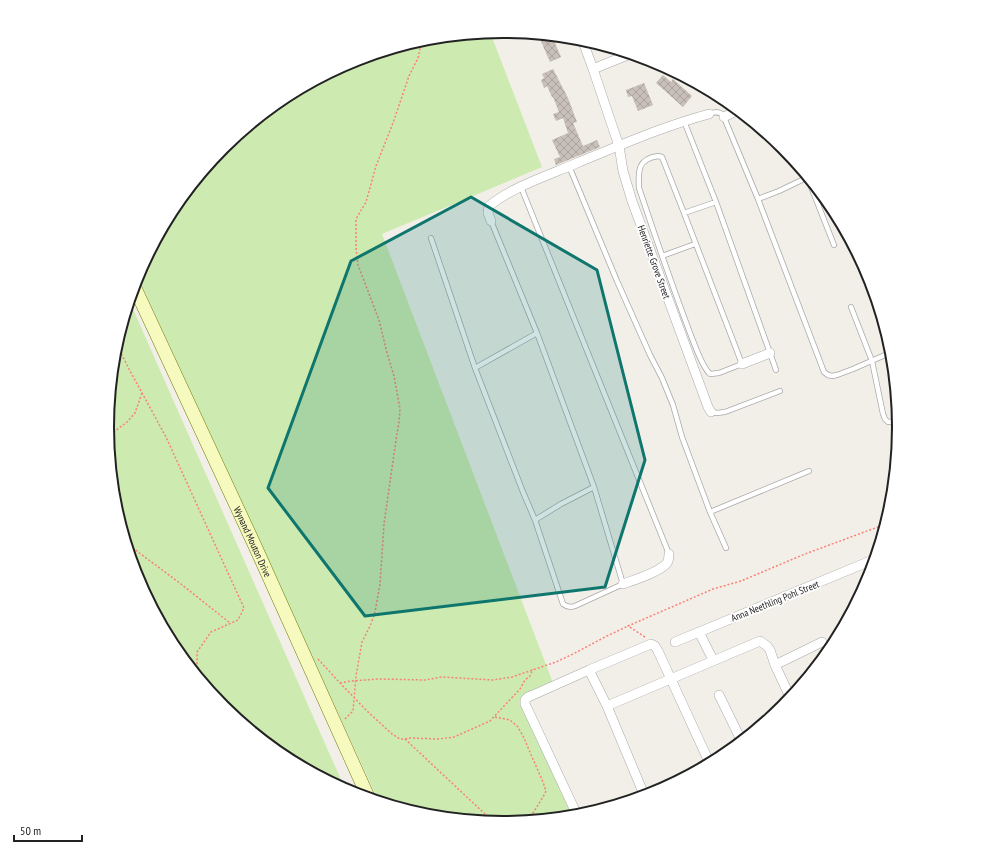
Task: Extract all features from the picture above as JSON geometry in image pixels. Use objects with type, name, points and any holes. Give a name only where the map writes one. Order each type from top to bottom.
[{"type":"street","name":"Henriette Grove Street","points":[[585,46],[619,146],[623,171],[632,201],[711,412]]},
{"type":"street","points":[[593,69],[622,57]]},
{"type":"street","points":[[724,117],[732,113]]},
{"type":"street","points":[[491,221],[488,213],[489,206],[521,187],[619,146],[684,121],[709,114]]},
{"type":"street","name":"Wynand Mouton Drive","points":[[137,293],[255,546],[366,791]]},
{"type":"street","points":[[742,364],[770,353]]},
{"type":"street","points":[[623,584],[636,580],[663,566],[669,559],[669,554]]},
{"type":"street","name":"Anna Neethling Pohl Street","points":[[675,642],[868,563]]},
{"type":"street","points":[[700,632],[713,660]]},
{"type":"street","points":[[607,706],[760,641],[770,650],[775,665],[788,692]]},
{"type":"street","points":[[775,665],[822,642]]},
{"type":"street","points":[[575,811],[525,704],[525,700],[528,697],[651,644],[658,650],[708,759]]},
{"type":"street","points":[[590,670],[607,706],[642,791]]},
{"type":"street","points":[[720,695],[740,737]]},
{"type":"lane","points":[[709,114],[718,112],[724,117],[758,199],[824,372],[832,376],[854,369],[885,355]]},
{"type":"lane","points":[[684,121],[716,202],[776,370]]},
{"type":"lane","points":[[654,156],[662,158],[684,213],[742,364],[719,373],[710,374],[698,354],[680,307],[639,188],[639,171],[641,165],[649,158],[654,156]]},
{"type":"lane","points":[[569,166],[617,281],[650,355],[662,378],[673,405],[682,437],[710,512],[726,548]]},
{"type":"lane","points":[[758,199],[779,191],[802,179]]},
{"type":"lane","points":[[521,187],[669,554]]},
{"type":"lane","points":[[813,191],[834,246]]},
{"type":"lane","points":[[684,213],[716,202]]},
{"type":"lane","points":[[431,238],[475,368],[535,520],[564,604],[570,608],[623,584],[594,487],[537,333],[491,221]]},
{"type":"lane","points":[[662,256],[695,244]]},
{"type":"lane","points":[[851,307],[872,361],[885,420],[888,422],[892,422]]},
{"type":"lane","points":[[475,368],[537,333]]},
{"type":"lane","name":"Henriette Grove Street","points":[[711,412],[726,412],[780,390]]},
{"type":"lane","points":[[710,512],[809,471]]},
{"type":"lane","points":[[535,520],[561,504],[594,487]]},
{"type":"path","points":[[344,720],[353,711],[356,676],[362,642],[375,612],[380,584],[384,524],[400,409],[394,376],[379,320],[358,265],[356,248],[356,219],[366,202],[376,166],[409,76],[418,58],[421,47]]},
{"type":"path","points":[[121,352],[166,437],[244,608],[238,620],[211,632],[197,652],[197,669]]},
{"type":"path","points":[[114,432],[127,422],[135,413],[142,392]]},
{"type":"path","points":[[340,684],[351,681],[379,679],[425,680],[441,678],[493,680],[512,677],[556,662],[628,626],[713,589],[741,581],[805,554],[879,526]]},
{"type":"path","points":[[133,548],[230,623]]},
{"type":"path","points":[[628,626],[648,639],[651,644]]},
{"type":"path","points":[[318,659],[367,711],[392,734],[400,739],[438,739],[454,737],[484,725],[495,717],[520,689],[530,676],[533,669]]},
{"type":"path","points":[[495,717],[510,720],[518,726],[543,782],[546,791],[533,813],[533,816]]},
{"type":"path","points":[[405,739],[487,816]]},
{"type":"highlighted area","points":[[471,197],[597,270],[645,460],[605,587],[365,616],[268,488],[351,261]]},
{"type":"green space","points":[[492,38],[542,167],[382,234],[553,683],[522,698],[574,811],[554,814],[503,817],[452,814],[402,804],[376,795],[141,284],[166,233],[194,190],[228,152],[266,118],[308,90],[331,78],[378,59],[427,45],[452,41]]},
{"type":"green space","points":[[132,308],[342,782],[308,765],[266,737],[228,703],[194,665],[179,644],[143,577],[134,553],[121,503],[114,453],[114,402],[117,377],[121,352]]},
{"type":"building","points":[[540,40],[554,41],[561,57],[550,62]]},
{"type":"building","points":[[553,69],[568,98],[577,122],[573,123],[583,146],[597,140],[600,147],[556,165],[554,159],[560,157],[552,140],[568,133],[563,118],[556,121],[553,114],[559,112],[547,86],[544,88],[541,80],[544,78],[542,74]]},
{"type":"building","points":[[663,75],[671,82],[673,79],[692,96],[683,107],[656,83]]},
{"type":"building","points":[[644,83],[653,105],[638,111],[632,96],[628,97],[626,90]]}]
